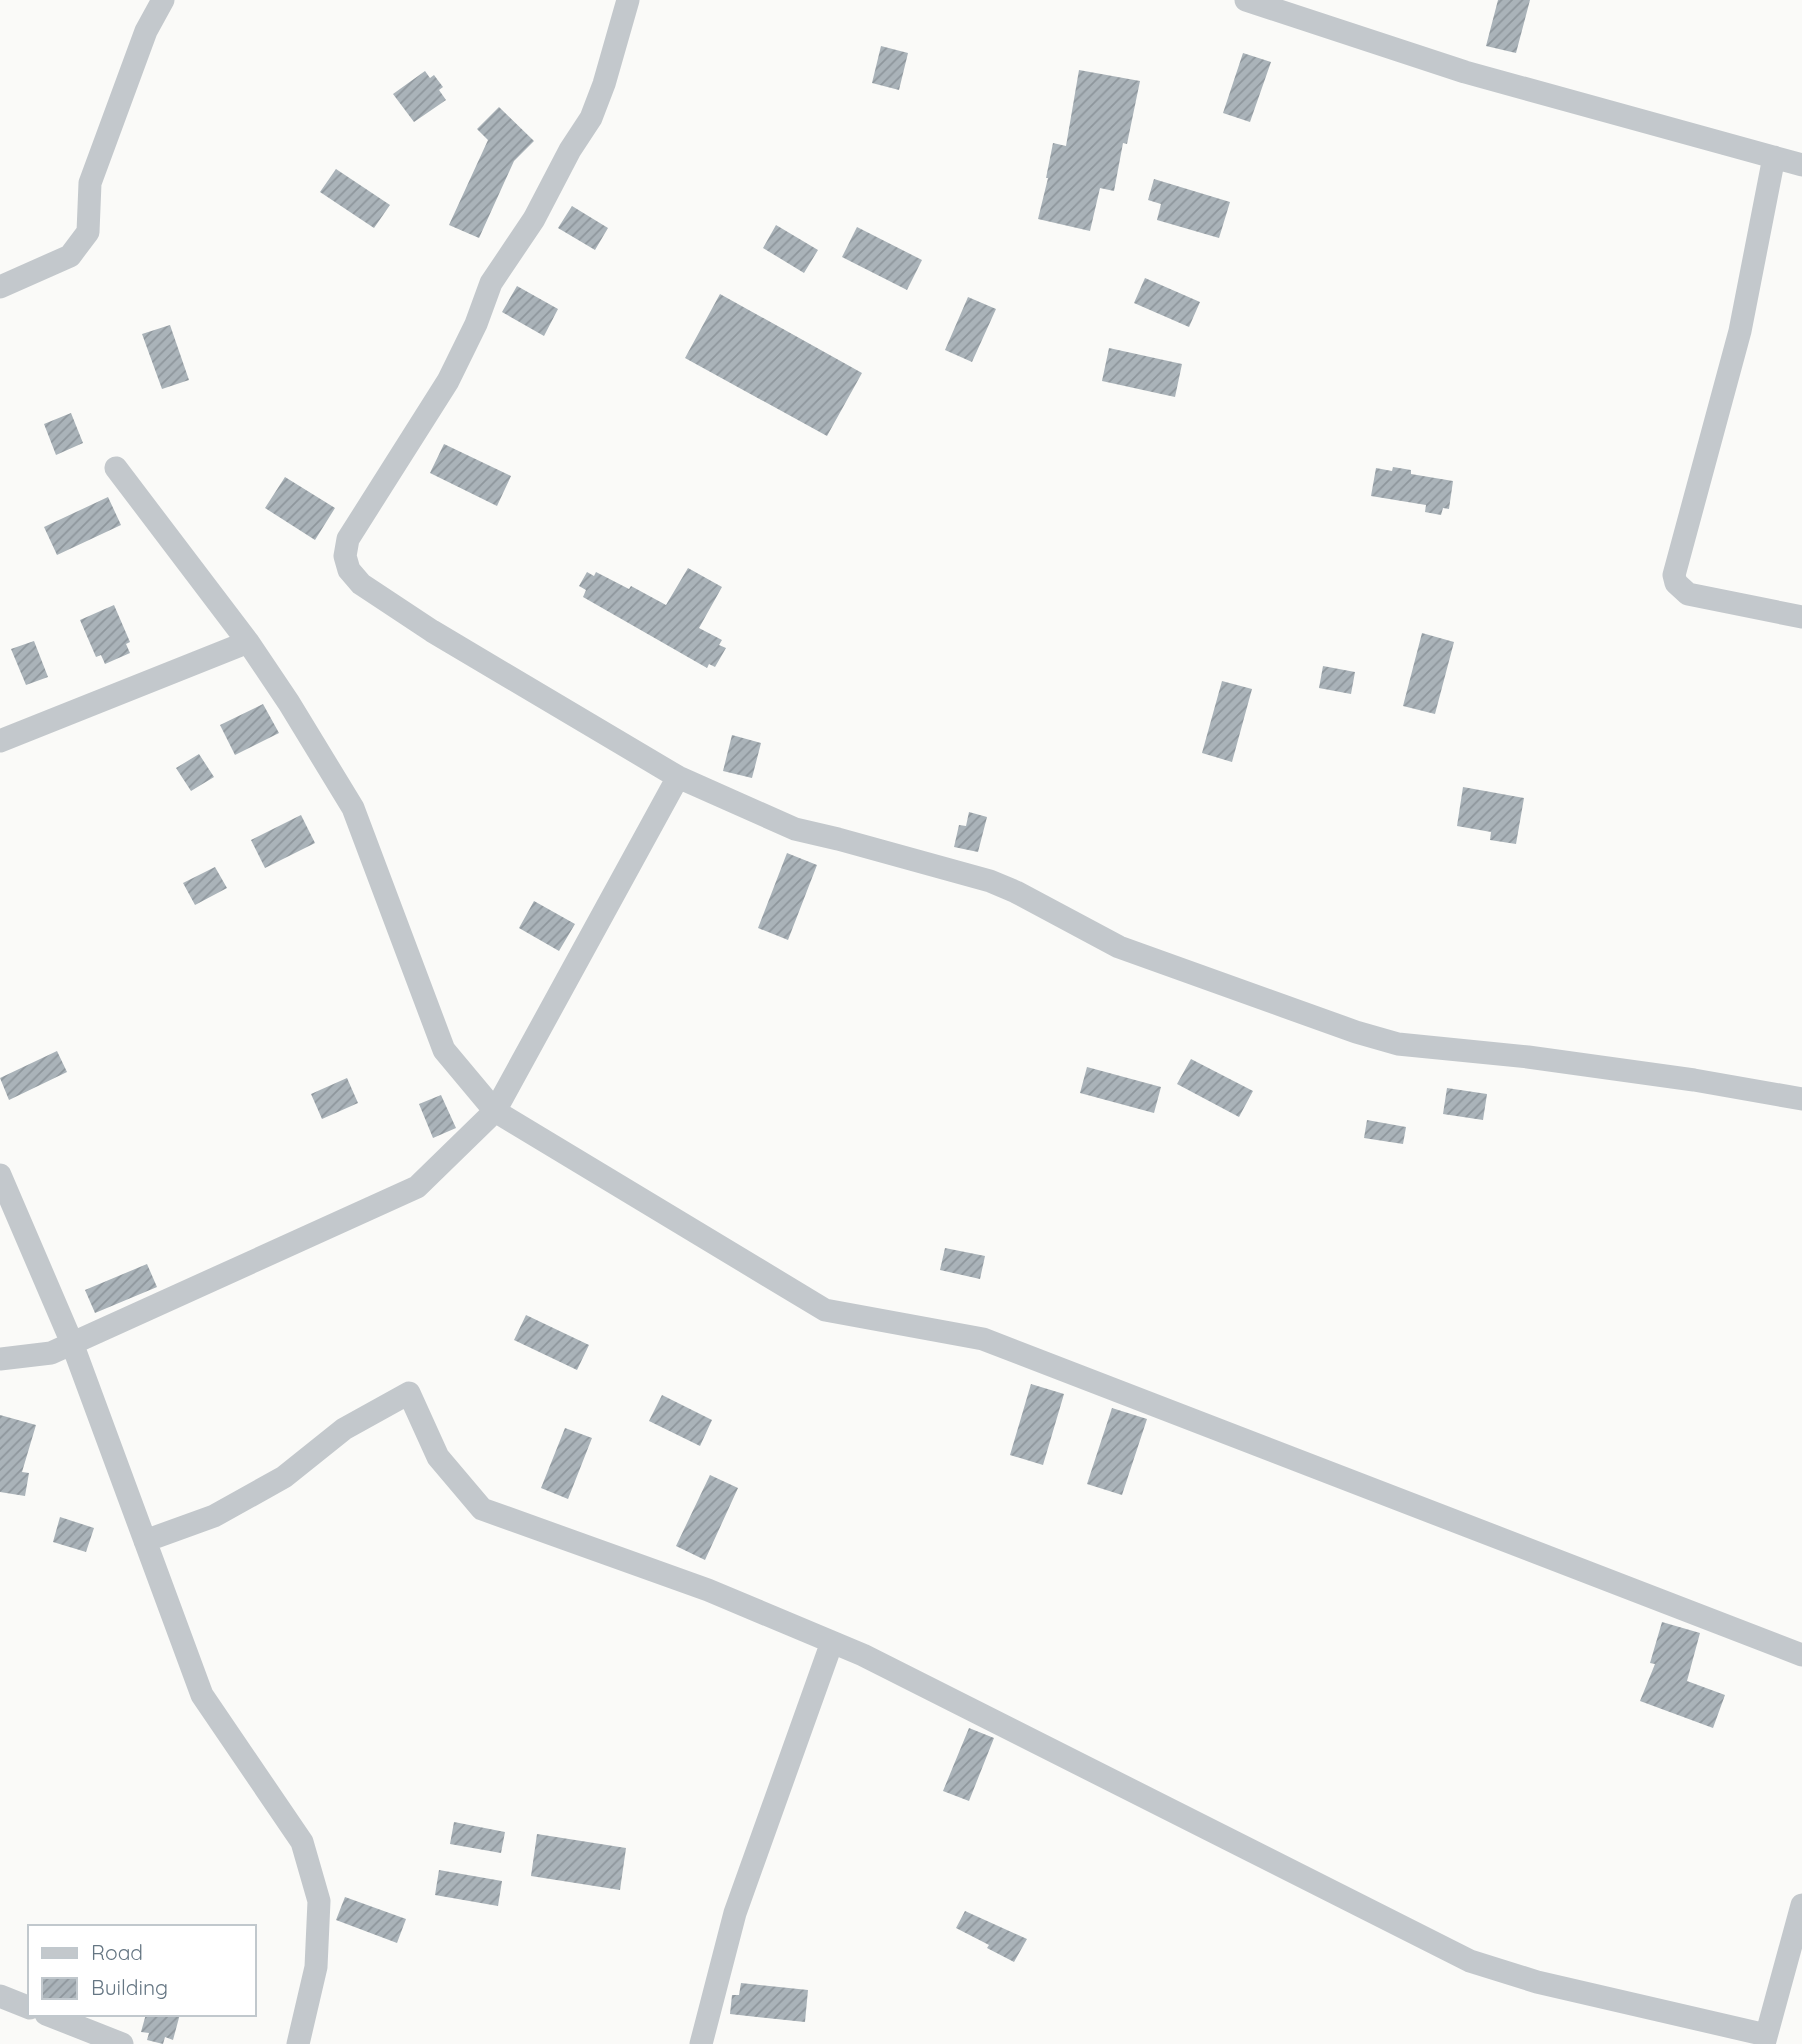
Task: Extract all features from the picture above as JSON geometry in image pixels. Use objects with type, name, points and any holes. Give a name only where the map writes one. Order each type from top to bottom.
[{"type":"street","points":[[0,287],[70,256],[89,232],[90,183],[146,31],[163,0]]},
{"type":"street","points":[[628,0],[604,84],[591,118],[570,150],[534,219],[491,283],[476,324],[448,381],[348,539],[345,556],[349,570],[361,584],[432,631],[678,777],[795,829],[990,881],[1119,947],[1344,1028],[1398,1044],[1528,1057],[1694,1080],[1802,1099]]},
{"type":"street","points":[[1246,0],[1465,72],[1802,165]]},
{"type":"street","points":[[1774,157],[1740,331],[1674,575],[1676,583],[1688,594],[1802,618]]},
{"type":"street","points":[[116,468],[248,642],[353,808],[444,1050],[495,1111],[825,1310],[983,1339],[1802,1655]]},
{"type":"street","points":[[0,741],[248,642]]},
{"type":"street","points":[[0,1359],[51,1353],[417,1186],[495,1111],[678,777]]},
{"type":"street","points":[[0,1175],[72,1343],[202,1695],[302,1842],[319,1901],[316,1967],[298,2044]]},
{"type":"street","points":[[145,1541],[214,1516],[285,1477],[344,1429],[409,1393],[438,1457],[482,1509],[708,1590],[863,1655],[1470,1961],[1537,1982],[1765,2039],[1802,1905]]},
{"type":"street","points":[[701,2044],[735,1913],[832,1642]]},
{"type":"street","points":[[0,1996],[28,2007]]},
{"type":"street","points":[[51,2016],[122,2044]]},
{"type":"building","points":[[1498,0],[1530,0],[1516,53],[1486,46]]},
{"type":"building","points":[[881,46],[908,53],[899,90],[872,83]]},
{"type":"building","points":[[1243,53],[1271,62],[1250,122],[1223,113]]},
{"type":"building","points":[[1079,70],[1140,81],[1127,144],[1123,143],[1114,191],[1100,188],[1090,231],[1038,219],[1053,143],[1066,146]]},
{"type":"building","points":[[425,71],[430,78],[434,75],[443,87],[439,90],[446,100],[414,122],[393,94]]},
{"type":"building","points":[[499,107],[534,141],[514,161],[479,238],[449,225],[488,140],[477,129]]},
{"type":"building","points":[[336,169],[390,205],[374,228],[320,192]]},
{"type":"building","points":[[1154,179],[1230,202],[1219,238],[1157,220],[1161,204],[1148,200]]},
{"type":"building","points":[[572,206],[608,228],[595,250],[558,228]]},
{"type":"building","points":[[776,225],[818,250],[804,273],[763,248]]},
{"type":"building","points":[[857,227],[922,260],[907,290],[842,257]]},
{"type":"building","points":[[1145,278],[1200,302],[1189,327],[1134,303]]},
{"type":"building","points":[[517,286],[558,309],[544,336],[502,312]]},
{"type":"building","points":[[720,294],[862,373],[827,436],[685,358]]},
{"type":"building","points":[[968,297],[996,309],[972,362],[945,350]]},
{"type":"building","points":[[170,325],[189,380],[162,389],[142,334]]},
{"type":"building","points":[[1109,348],[1182,364],[1175,397],[1102,381]]},
{"type":"building","points":[[71,413],[83,443],[56,455],[44,424]]},
{"type":"building","points":[[444,444],[511,476],[497,506],[430,473]]},
{"type":"building","points":[[1393,467],[1411,470],[1411,474],[1453,481],[1449,509],[1443,508],[1441,515],[1425,512],[1426,505],[1371,496],[1376,468],[1392,471]]},
{"type":"building","points":[[285,477],[335,508],[315,540],[265,508]]},
{"type":"building","points":[[108,497],[121,525],[57,555],[44,527]]},
{"type":"building","points":[[688,568],[722,587],[699,628],[722,640],[719,645],[726,648],[715,667],[709,664],[707,668],[583,597],[586,590],[579,586],[587,572],[594,576],[596,572],[629,589],[631,586],[666,605]]},
{"type":"building","points":[[114,605],[130,642],[126,644],[130,653],[105,664],[101,655],[96,657],[80,620]]},
{"type":"building","points":[[1422,633],[1454,642],[1435,714],[1403,706]]},
{"type":"building","points":[[34,641],[48,677],[26,685],[11,649]]},
{"type":"building","points":[[1323,666],[1355,672],[1351,694],[1319,688]]},
{"type":"building","points":[[1222,681],[1252,689],[1232,762],[1202,753]]},
{"type":"building","points":[[263,704],[279,733],[235,755],[220,725]]},
{"type":"building","points":[[732,735],[761,743],[752,778],[723,771]]},
{"type":"building","points":[[199,754],[214,777],[191,791],[176,768]]},
{"type":"building","points":[[1463,787],[1524,798],[1516,844],[1490,840],[1491,832],[1457,826]]},
{"type":"building","points":[[969,812],[987,817],[978,852],[954,847],[959,825],[966,826]]},
{"type":"building","points":[[301,815],[315,843],[265,868],[251,840]]},
{"type":"building","points":[[787,853],[817,865],[788,940],[758,928]]},
{"type":"building","points":[[215,867],[227,888],[195,905],[183,883]]},
{"type":"building","points":[[534,901],[575,924],[559,951],[519,928]]},
{"type":"building","points":[[57,1051],[67,1072],[9,1100],[0,1078]]},
{"type":"building","points":[[1191,1059],[1253,1091],[1239,1117],[1177,1084]]},
{"type":"building","points":[[1087,1067],[1161,1087],[1154,1113],[1080,1093]]},
{"type":"building","points":[[347,1078],[358,1103],[322,1119],[311,1094]]},
{"type":"building","points":[[1447,1088],[1487,1094],[1483,1120],[1443,1114]]},
{"type":"building","points":[[441,1095],[456,1128],[433,1138],[419,1104]]},
{"type":"building","points":[[1367,1120],[1406,1127],[1403,1144],[1364,1138]]},
{"type":"building","points":[[945,1248],[985,1256],[980,1279],[940,1270]]},
{"type":"building","points":[[147,1264],[157,1287],[95,1313],[85,1290]]},
{"type":"building","points":[[526,1315],[589,1345],[577,1370],[514,1340]]},
{"type":"building","points":[[1031,1384],[1064,1394],[1043,1465],[1010,1455]]},
{"type":"building","points":[[662,1395],[712,1420],[700,1446],[649,1421]]},
{"type":"building","points":[[1112,1408],[1147,1419],[1122,1495],[1087,1484]]},
{"type":"building","points":[[0,1415],[36,1425],[22,1472],[29,1473],[25,1496],[0,1492]]},
{"type":"building","points":[[565,1428],[592,1438],[568,1499],[541,1488]]},
{"type":"building","points":[[710,1475],[738,1488],[705,1560],[676,1546]]},
{"type":"building","points":[[60,1517],[94,1528],[86,1552],[53,1542]]},
{"type":"building","points":[[1662,1622],[1700,1633],[1687,1681],[1725,1695],[1713,1728],[1640,1701],[1655,1664],[1650,1663]]},
{"type":"building","points":[[969,1728],[994,1738],[969,1801],[943,1791]]},
{"type":"building","points":[[454,1822],[505,1832],[501,1853],[450,1844]]},
{"type":"building","points":[[537,1834],[626,1848],[620,1890],[531,1876]]},
{"type":"building","points":[[439,1870],[502,1881],[498,1906],[435,1895]]},
{"type":"building","points":[[345,1897],[406,1919],[397,1943],[336,1920]]},
{"type":"building","points":[[965,1911],[1027,1939],[1014,1962],[956,1928]]},
{"type":"building","points":[[741,1983],[808,1990],[805,2022],[730,2014],[732,1995],[739,1995]]},
{"type":"building","points":[[145,2016],[179,2016],[173,2040],[165,2037],[163,2044],[147,2040],[149,2033],[141,2032]]}]
